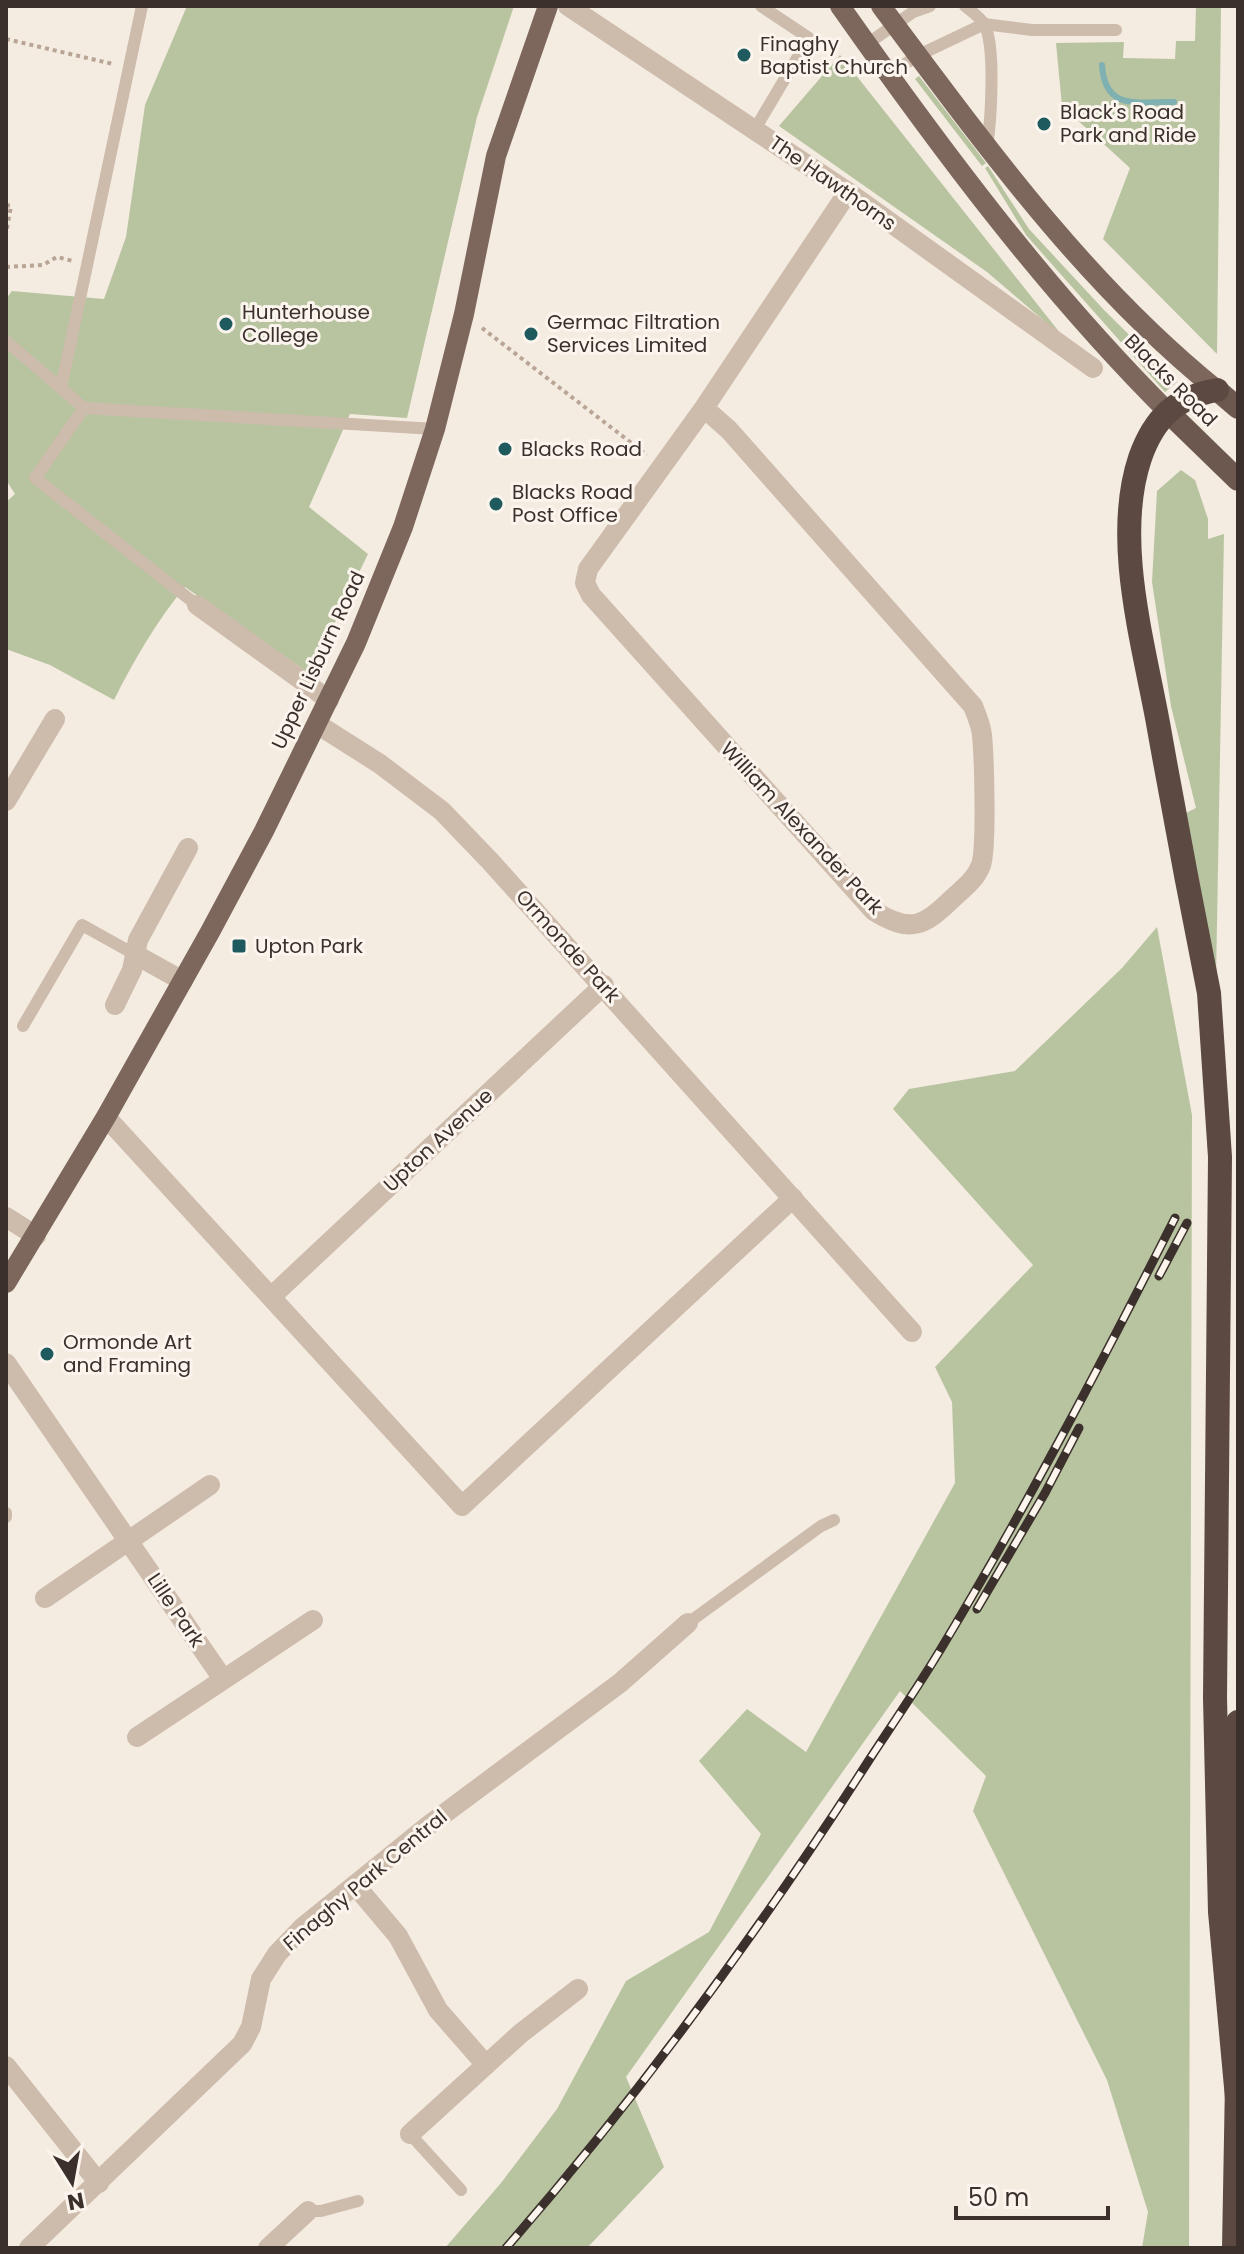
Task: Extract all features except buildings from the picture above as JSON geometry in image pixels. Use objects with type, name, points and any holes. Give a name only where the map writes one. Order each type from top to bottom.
[{"type":"highway","points":[[1217,390],[1193,395],[1167,411],[1150,434],[1140,459],[1130,512],[1130,546],[1140,627],[1209,993],[1214,1042],[1220,1157],[1215,1698],[1220,1912],[1237,2098]]},
{"type":"highway","name":"Blacks Road","points":[[1217,390],[1238,408]]},
{"type":"highway","name":"Blacks Road","points":[[1167,411],[1238,480]]},
{"type":"highway","points":[[1234,2248],[1238,1722]]},
{"type":"main road","name":"Upper Lisburn Road","points":[[6,1283],[183,981],[264,831],[356,643],[383,579],[435,429],[464,314],[496,156],[548,6]]},
{"type":"main road","name":"Blacks Road","points":[[840,6],[1046,278],[1101,343],[1167,411]]},
{"type":"main road","name":"Blacks Road","points":[[881,6],[987,146],[1102,285],[1173,354],[1217,390]]},
{"type":"street","name":"The Hawthorns","points":[[568,6],[848,192],[1093,368]]},
{"type":"street","points":[[662,466],[848,192]]},
{"type":"street","name":"William Alexander Park","points":[[662,466],[588,569],[585,583],[591,595],[874,911],[892,922],[918,924],[932,919],[974,878],[984,854],[979,719],[973,706],[729,430],[704,408]]},
{"type":"street","points":[[197,605],[329,700]]},
{"type":"street","points":[[6,801],[55,719]]},
{"type":"street","name":"Ormonde Park","points":[[317,724],[380,764],[442,811],[604,985],[912,1332]]},
{"type":"street","points":[[115,1005],[132,970],[138,940],[188,848]]},
{"type":"street","points":[[136,955],[183,981]]},
{"type":"street","name":"Upton Avenue","points":[[272,1296],[604,985]]},
{"type":"street","points":[[106,1117],[462,1506],[793,1198]]},
{"type":"street","points":[[6,1217],[36,1236]]},
{"type":"street","name":"Lille Park","points":[[6,1363],[223,1679]]},
{"type":"street","points":[[45,1598],[210,1485]]},
{"type":"street","points":[[137,1737],[313,1620]]},
{"type":"street","name":"Finaghy Park Central","points":[[29,2248],[242,2044],[251,2027],[261,1979],[277,1954],[303,1927],[429,1825],[620,1683],[688,1623]]},
{"type":"street","points":[[355,1885],[398,1936],[438,2010],[486,2065]]},
{"type":"street","points":[[410,2134],[520,2034],[578,1989]]},
{"type":"street","points":[[6,2066],[99,2183]]},
{"type":"street","points":[[268,2248],[308,2211]]},
{"type":"lane","points":[[61,388],[142,6]]},
{"type":"lane","points":[[755,129],[809,38],[761,6]]},
{"type":"lane","points":[[867,44],[913,12],[930,6]]},
{"type":"lane","points":[[965,6],[984,24],[990,48],[987,146]]},
{"type":"lane","points":[[889,74],[919,55],[984,24],[1032,30],[1116,30]]},
{"type":"lane","points":[[6,341],[84,408],[435,429]]},
{"type":"lane","points":[[84,408],[35,478],[197,605]]},
{"type":"lane","points":[[23,1026],[82,925],[136,955]]},
{"type":"lane","points":[[688,1623],[821,1526],[834,1520]]},
{"type":"lane","points":[[410,2134],[461,2190]]},
{"type":"lane","points":[[308,2211],[321,2211],[358,2201]]},
{"type":"path","points":[[6,39],[129,68]]},
{"type":"path","points":[[6,205],[11,206],[6,234]]},
{"type":"path","points":[[6,267],[43,265],[57,257],[87,265]]},
{"type":"path","points":[[482,328],[662,466]]},
{"type":"green space","name":"Hunterhouse College","points":[[187,6],[514,6],[477,117],[407,418],[350,414],[309,507],[368,554],[310,674],[185,587],[146,642],[114,700],[50,665],[6,649],[6,502],[15,494],[6,480],[6,299],[12,291],[104,299],[126,237],[145,105]]},
{"type":"green space","points":[[1196,6],[1221,6],[1217,354],[1103,239],[1130,168],[1062,106],[1056,43],[1124,42],[1123,58],[1175,59],[1176,41],[1195,41]]},
{"type":"green space","points":[[840,55],[1064,338],[987,272],[779,126]]},
{"type":"green space","points":[[919,76],[986,163],[982,166],[915,79]]},
{"type":"green space","points":[[988,166],[1029,229],[1177,382],[1165,392],[1026,235],[985,168]]},
{"type":"green space","points":[[1181,470],[1195,480],[1208,519],[1208,539],[1224,534],[1216,979],[1186,813],[1196,808],[1171,706],[1152,582],[1157,491]]},
{"type":"green space","points":[[1157,927],[1192,1115],[1189,2248],[1142,2248],[1148,2212],[1107,2080],[973,1811],[986,1776],[900,1691],[626,2077],[664,2167],[587,2248],[445,2248],[501,2183],[557,2109],[626,1981],[709,1932],[761,1834],[699,1761],[747,1709],[806,1752],[955,1483],[952,1402],[935,1367],[1033,1265],[893,1109],[909,1089],[1015,1071],[1122,968]]},
{"type":"waterway","points":[[1102,65],[1104,80],[1117,97],[1136,102],[1174,102]]},
{"type":"railway","points":[[506,2248],[556,2190],[698,2009],[786,1885],[909,1700],[1035,1485],[1175,1218]]},
{"type":"railway","points":[[1159,1276],[1187,1223]]},
{"type":"railway","points":[[977,1609],[1079,1428]]},
{"type":"place","name":"Finaghy Baptist Church","points":[[744,55]]},
{"type":"place","name":"Black's Road Park and Ride","points":[[1044,124]]},
{"type":"place","name":"Hunterhouse College","points":[[226,324]]},
{"type":"place","name":"Germac Filtration Services Limited","points":[[531,334]]},
{"type":"place","name":"Blacks Road","points":[[505,449]]},
{"type":"place","name":"Blacks Road Post Office","points":[[496,504]]},
{"type":"place","name":"Upton Park","points":[[239,946]]},
{"type":"place","name":"Ormonde Art and Framing","points":[[47,1354]]}]
